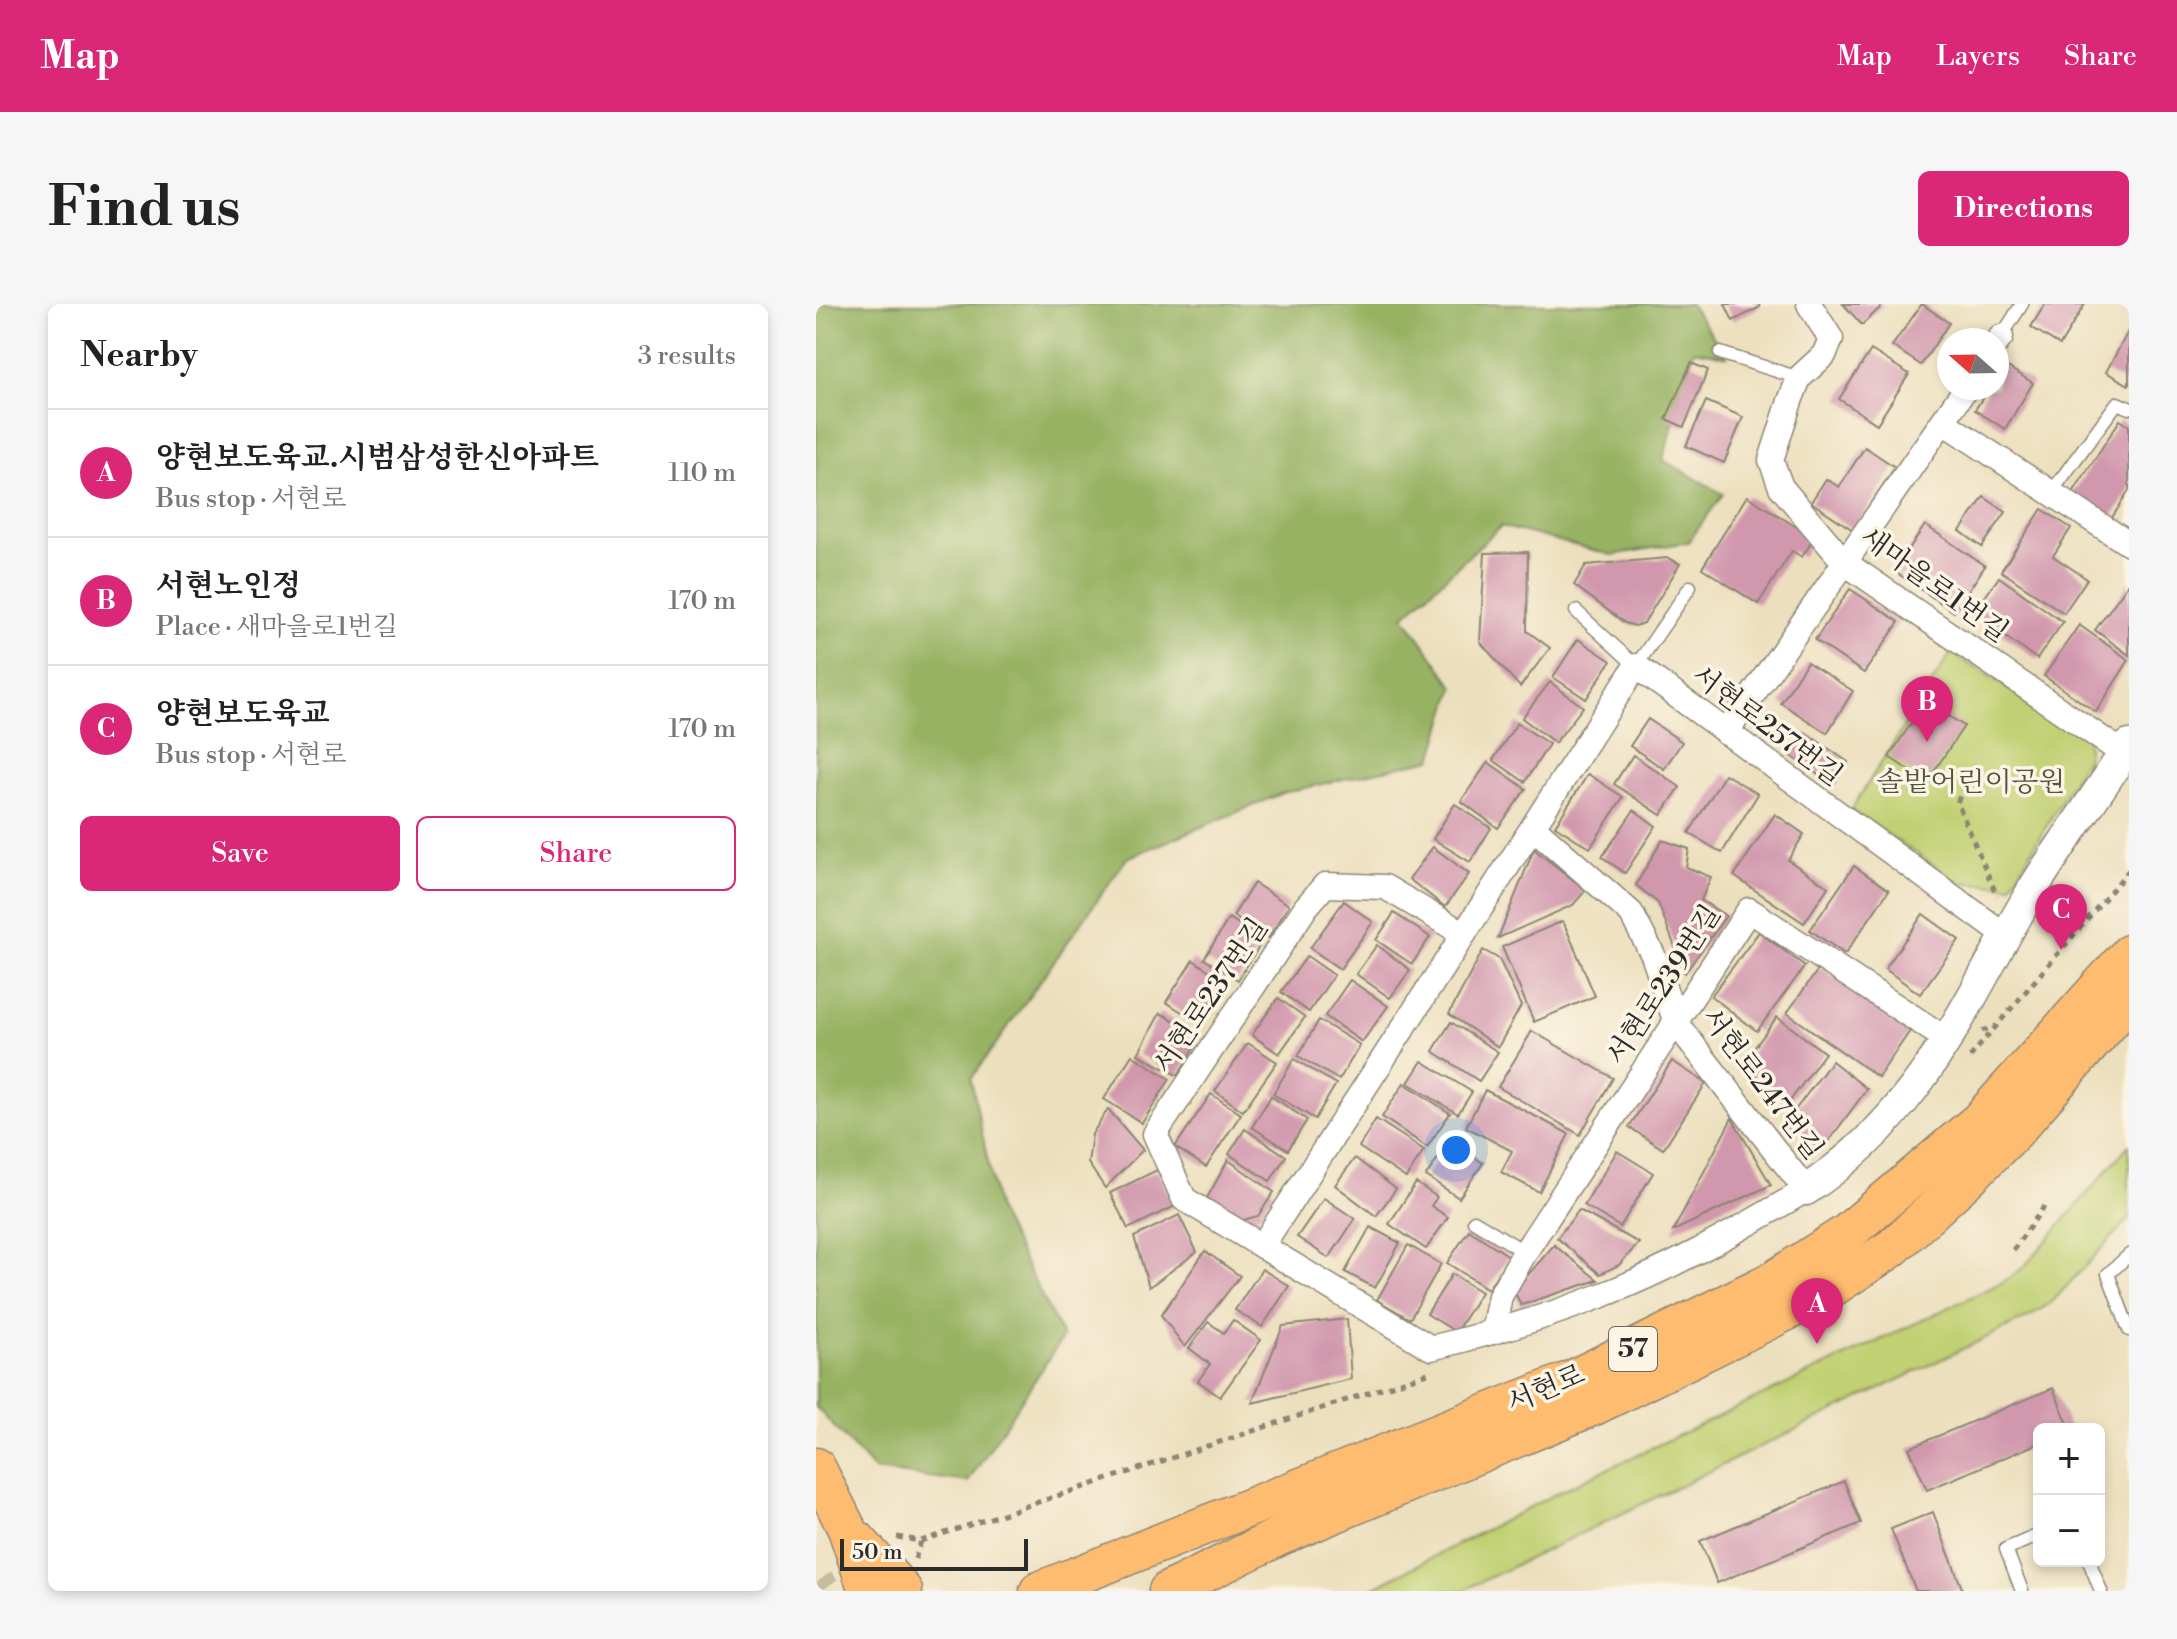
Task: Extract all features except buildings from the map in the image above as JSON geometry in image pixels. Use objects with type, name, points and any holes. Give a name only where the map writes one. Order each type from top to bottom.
[{"type":"main road","name":"서현로","points":[[1039,1591],[1571,1380],[1774,1280],[1847,1233],[1979,1121],[2129,954]]},
{"type":"main road","name":"서현로","points":[[1168,1591],[1280,1536],[1594,1406],[1822,1294],[1892,1248],[1969,1177],[2014,1132],[2129,1000]]},
{"type":"main road","points":[[817,1474],[847,1529],[868,1591]]},
{"type":"main road","points":[[847,1529],[903,1591]]},
{"type":"street","points":[[1799,378],[1824,355],[1831,339],[1809,304]]},
{"type":"street","name":"새마을로1번길","points":[[1799,378],[1771,460],[1781,487],[1845,563],[2126,749]]},
{"type":"street","points":[[1726,733],[1958,400]]},
{"type":"street","points":[[1943,422],[2129,544]]},
{"type":"street","points":[[1262,1246],[1636,666]]},
{"type":"street","name":"서현로257번길","points":[[1636,666],[2006,936]]},
{"type":"street","points":[[1493,1332],[1601,1296],[1707,1246],[1806,1190],[1891,1120],[1960,1048],[2006,936],[2035,885],[2118,788],[2126,749]]},
{"type":"street","name":"서현로247번길","points":[[1533,827],[1631,913],[1653,955],[1676,1023],[1806,1190]]},
{"type":"street","name":"서현로237번길","points":[[1464,934],[1385,887],[1325,885],[1306,907],[1155,1134],[1184,1199],[1431,1348],[1493,1332]]},
{"type":"street","name":"서현로239번길","points":[[1493,1332],[1500,1296],[1525,1252],[1749,910],[1960,1048]]},
{"type":"lane","points":[[2006,328],[2022,304]]},
{"type":"lane","points":[[1720,353],[1799,378]]},
{"type":"lane","points":[[2050,494],[2117,403],[2129,408]]},
{"type":"lane","points":[[1636,666],[1690,587]]},
{"type":"lane","name":"서현로257번길","points":[[1576,611],[1636,666]]},
{"type":"lane","points":[[1474,1221],[1525,1252]]},
{"type":"lane","points":[[2129,1255],[2108,1274],[2126,1314],[2129,1330]]},
{"type":"lane","points":[[2022,1591],[2006,1549],[2033,1538]]},
{"type":"lane","points":[[2091,1567],[2101,1591]]},
{"type":"path","points":[[1977,765],[1957,802],[1995,888],[2006,936]]},
{"type":"path","points":[[1960,1048],[2129,870]]},
{"type":"path","points":[[2013,1250],[2046,1204]]},
{"type":"green space","points":[[816,304],[1690,304],[1727,356],[1694,350],[1663,460],[1723,494],[1688,542],[1612,555],[1501,526],[1404,616],[1454,687],[1432,759],[1283,793],[1127,858],[971,1079],[998,1211],[1063,1337],[968,1482],[874,1470],[816,1407]]},
{"type":"green space","name":"솔밭어린이공원","points":[[1951,653],[2087,736],[2088,755],[2011,886],[1959,882],[1851,810]]},
{"type":"green space","points":[[2129,1145],[2129,1219],[2052,1302],[2027,1318],[1462,1591],[1367,1591],[1567,1488],[2003,1282],[2024,1267]]},
{"type":"tunnel","points":[[816,1583],[822,1591]]},
{"type":"place","name":"서현노인정","points":[[1927,742]]},
{"type":"place","name":"양현보도육교","points":[[2061,950]]},
{"type":"place","name":"양현보도육교.시범삼성한신아파트","points":[[1817,1344]]}]
